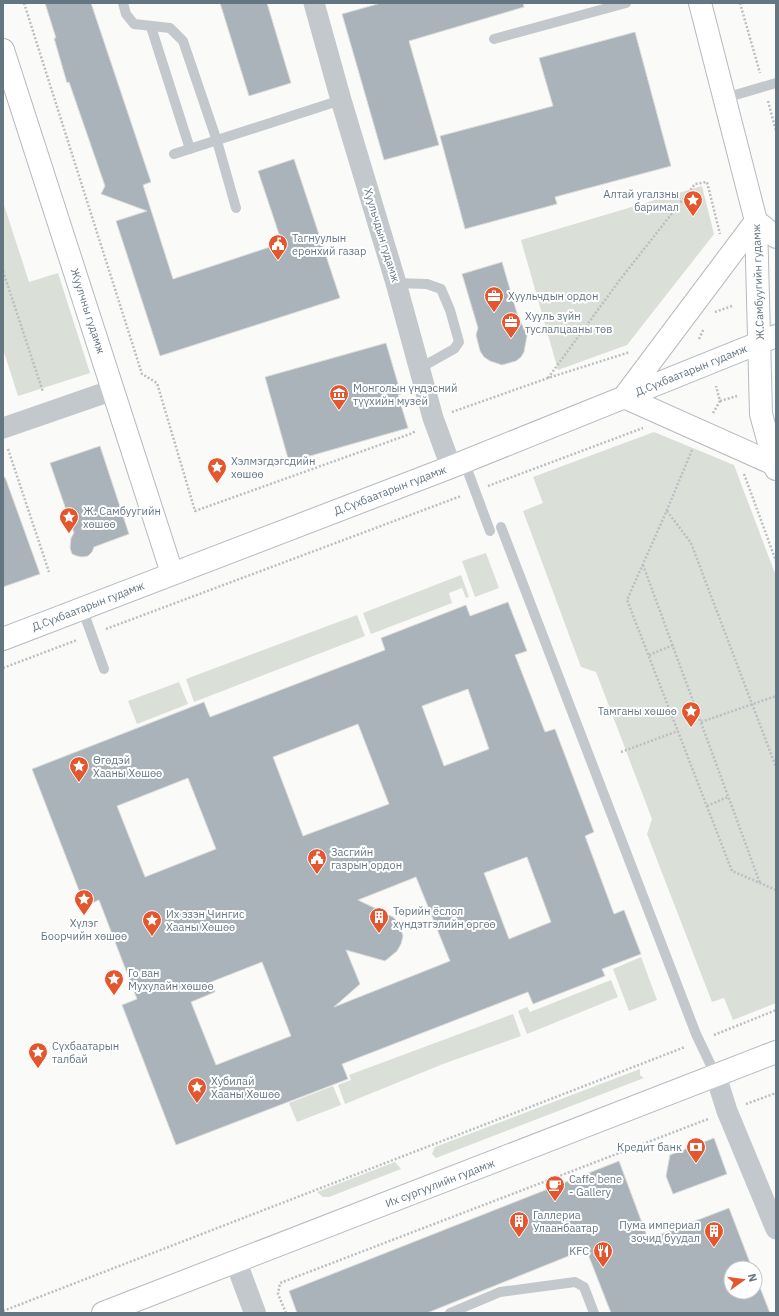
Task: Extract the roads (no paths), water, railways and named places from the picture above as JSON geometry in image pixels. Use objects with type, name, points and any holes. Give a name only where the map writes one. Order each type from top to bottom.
[{"type":"main road","name":"Ж.Самбуугийн гудамж","points":[[700,3],[726,98],[756,221],[768,339],[761,414],[775,465]]},
{"type":"main road","name":"Жуулчны гудамж","points":[[3,50],[89,312],[172,573]]},
{"type":"main road","points":[[775,465],[624,398],[756,221],[776,237]]},
{"type":"main road","name":"Д.Сүхбаатарын гудамж","points":[[3,639],[458,464],[768,339]]},
{"type":"main road","name":"Их сургуулийн гудамж","points":[[103,1313],[776,1052]]},
{"type":"street","name":"Хуульчдын гудамж","points":[[314,3],[434,418],[458,464]]},
{"type":"street","points":[[3,428],[113,390]]},
{"type":"street","points":[[716,1076],[727,1111],[776,1229]]},
{"type":"street","points":[[236,1262],[255,1313]]},
{"type":"lane","points":[[122,3],[126,14],[134,24],[170,28],[183,41],[217,141],[236,208]]},
{"type":"lane","points":[[494,39],[626,3]]},
{"type":"lane","points":[[151,26],[190,149]]},
{"type":"lane","points":[[726,98],[776,83]]},
{"type":"lane","points":[[174,154],[341,100]]},
{"type":"lane","points":[[396,283],[427,284],[441,289],[450,310],[459,342],[454,350],[420,368]]},
{"type":"lane","points":[[458,464],[475,491],[490,531]]},
{"type":"lane","points":[[501,527],[698,1041],[716,1076]]},
{"type":"lane","points":[[82,608],[104,669]]},
{"type":"lane","points":[[450,1313],[500,1292],[575,1282],[584,1287],[594,1313]]},
{"type":"place","name":"Алтай угалзны баримал","points":[[693,217]]},
{"type":"place","name":"Тагнуулын ерөнхий газар","points":[[278,261]]},
{"type":"place","name":"Хуульчдын ордон","points":[[494,313]]},
{"type":"place","name":"Хууль зүйн туслалцааны төв","points":[[511,339]]},
{"type":"place","name":"Монголын үндэсний түүхийн музей","points":[[339,411]]},
{"type":"place","name":"Хэлмэгдэгсдийн хөшөө","points":[[217,484]]},
{"type":"place","name":"Ж. Самбуугийн хөшөө","points":[[69,534]]},
{"type":"place","name":"Тамганы хөшөө","points":[[691,728]]},
{"type":"place","name":"Өгөдэй Хааны Хөшөө","points":[[79,783]]},
{"type":"place","name":"Засгийн газрын ордон","points":[[317,875]]},
{"type":"place","name":"Хүлэг Боорчийн хөшөө","points":[[84,916]]},
{"type":"place","name":"Төрийн ёслол хүндэтгэлийн өргөө","points":[[379,934]]},
{"type":"place","name":"Их эзэн Чингис Хааны Хөшөө","points":[[152,937]]},
{"type":"place","name":"Го ван Мухулайн хөшөө","points":[[114,996]]},
{"type":"place","name":"Сүхбаатарын талбай","points":[[38,1069]]},
{"type":"place","name":"Хубилай Хааны Хөшөө","points":[[197,1104]]},
{"type":"place","name":"Кредит банк","points":[[696,1164]]},
{"type":"place","name":"Caffe bene - Gallery","points":[[555,1202]]},
{"type":"place","name":"Галлериа Улаанбаатар","points":[[519,1238]]},
{"type":"place","name":"Пума империал зочид буудал","points":[[714,1248]]},
{"type":"place","name":"KFC","points":[[603,1268]]}]
